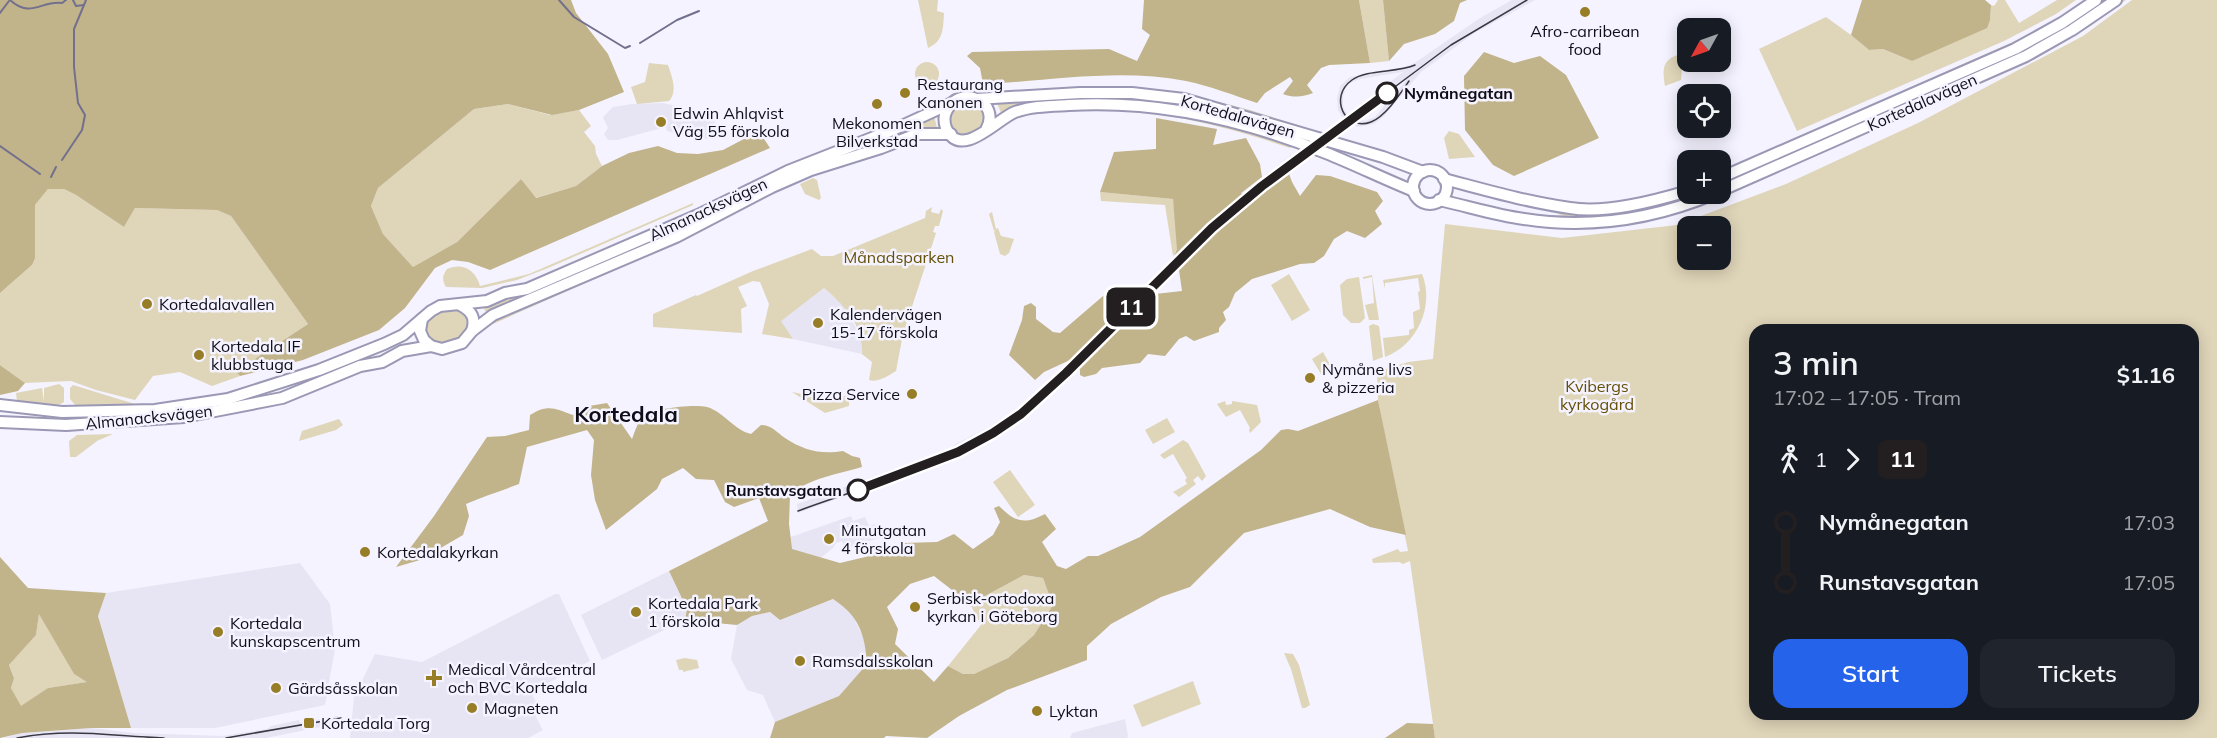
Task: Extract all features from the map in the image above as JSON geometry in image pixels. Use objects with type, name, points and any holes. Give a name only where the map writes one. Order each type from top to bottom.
[{"type":"main road","name":"Kortedalavägen","points":[[1731,173],[2015,49],[2062,24],[2097,0]]},
{"type":"main road","name":"Kortedalavägen","points":[[1731,186],[2026,56],[2072,30],[2116,0]]},
{"type":"main road","name":"Kortedalavägen","points":[[977,99],[1080,93],[1132,93],[1184,99],[1383,157],[1423,172],[1435,171],[1444,179],[1528,201],[1571,208],[1634,204],[1677,194]]},
{"type":"main road","points":[[968,97],[977,99],[985,104],[989,112],[990,121],[986,130],[977,138],[967,140],[951,134],[945,125],[947,109],[954,102],[968,97]]},
{"type":"main road","name":"Almanacksvägen","points":[[0,405],[63,412],[155,410],[228,399],[289,381],[402,335],[440,306],[487,301],[505,293],[527,289],[698,215],[788,171],[895,129],[954,102]]},
{"type":"main road","name":"Kortedalavägen","points":[[986,130],[1007,116],[1031,108],[1082,104],[1161,108],[1203,115],[1325,152],[1414,191],[1419,199],[1425,202],[1432,203],[1439,200],[1524,219],[1555,223],[1634,218],[1685,204]]},
{"type":"main road","name":"Almanacksvägen","points":[[0,422],[66,425],[184,417],[282,398],[360,366],[382,362],[402,351],[431,346],[442,349],[458,345],[493,315],[676,237],[772,187],[811,170],[917,134],[951,134]]},
{"type":"main road","points":[[1414,191],[1414,180],[1423,172]]},
{"type":"main road","points":[[1439,200],[1446,191],[1444,179]]},
{"type":"main road","points":[[460,305],[473,316],[472,331]]},
{"type":"main road","points":[[423,318],[421,333],[425,342],[431,346]]},
{"type":"shaded area","points":[[0,0],[571,0],[576,13],[608,54],[624,92],[579,110],[552,115],[508,104],[474,109],[378,188],[371,206],[383,234],[413,267],[457,242],[521,179],[536,198],[576,186],[602,166],[629,153],[658,146],[677,153],[698,154],[723,150],[759,131],[770,148],[490,270],[468,262],[452,260],[435,268],[405,308],[379,330],[303,360],[240,376],[236,372],[308,324],[231,216],[217,210],[135,208],[124,227],[64,189],[48,189],[35,205],[35,258],[32,265],[0,293]]},
{"type":"shaded area","points":[[1144,0],[1359,0],[1370,63],[1329,65],[1321,68],[1307,85],[1313,93],[1302,96],[1283,94],[1293,81],[1290,77],[1265,93],[1257,103],[1204,85],[1161,77],[1084,76],[983,84],[980,68],[967,56],[972,52],[1109,49],[1137,61],[1150,35],[1142,29]]},
{"type":"shaded area","points":[[1383,0],[1467,0],[1460,3],[1454,21],[1435,34],[1404,44],[1389,61]]},
{"type":"shaded area","points":[[1512,0],[1535,0],[1476,32],[1421,72],[1384,116],[1374,124],[1358,127],[1349,123],[1337,132],[1331,128],[1343,118],[1338,110],[1337,98],[1340,86],[1350,77],[1398,69],[1413,64],[1480,18]],"holes":[[[1403,72],[1348,114],[1345,111],[1343,97],[1350,83],[1360,79]],[[1407,79],[1375,117],[1365,121],[1357,118]]]},
{"type":"shaded area","points":[[1862,0],[1985,0],[1991,5],[1990,20],[1987,28],[1912,61],[1883,49],[1869,50],[1851,35]]},
{"type":"shaded area","points":[[1484,52],[1514,63],[1540,56],[1566,75],[1599,138],[1514,176],[1493,165],[1465,130],[1464,76]]},
{"type":"shaded area","name":"Edwin Ahlqvist Väg 55 förskola","points":[[662,103],[677,106],[701,118],[712,115],[720,136],[709,139],[693,138],[667,131],[666,127],[617,140],[608,140],[604,134],[608,128],[603,117],[613,107]]},
{"type":"shaded area","points":[[1156,118],[1217,129],[1213,145],[1246,138],[1260,164],[1262,177],[1241,193],[1247,201],[1288,171],[1300,196],[1316,175],[1330,176],[1377,192],[1383,201],[1375,211],[1382,224],[1365,238],[1347,231],[1334,239],[1324,256],[1314,263],[1300,264],[1252,279],[1235,293],[1229,307],[1223,312],[1226,320],[1219,328],[1219,332],[1194,341],[1186,336],[1179,339],[1165,356],[1148,354],[1140,363],[1102,368],[1096,374],[1084,377],[1080,375],[1080,370],[1070,360],[1044,372],[1035,380],[1009,355],[1022,320],[1024,306],[1031,303],[1036,307],[1036,319],[1053,332],[1060,333],[1110,290],[1155,294],[1182,291],[1179,270],[1162,272],[1170,265],[1177,249],[1173,199],[1100,192],[1114,152],[1156,149]]},
{"type":"shaded area","points":[[1291,155],[1300,161],[1247,202],[1241,193]]},
{"type":"shaded area","name":"Kalendervägen 15-17 förskola","points":[[824,288],[845,307],[863,341],[862,354],[793,339],[780,321]]},
{"type":"shaded area","points":[[1070,360],[1077,367],[1039,403],[1018,420],[959,455],[954,445],[1014,411]]},
{"type":"shaded area","points":[[0,365],[25,383],[18,391],[0,395]]},
{"type":"shaded area","points":[[1378,400],[1406,535],[1370,527],[1330,509],[1244,533],[1190,587],[1161,597],[1111,624],[1087,646],[1087,660],[1007,690],[959,716],[927,738],[886,736],[884,738],[770,738],[775,722],[839,696],[867,664],[862,635],[855,619],[833,599],[780,620],[770,612],[752,616],[737,625],[685,620],[687,609],[669,571],[768,521],[759,498],[734,507],[725,502],[714,480],[696,479],[683,468],[662,479],[657,489],[606,530],[595,500],[591,475],[594,440],[587,430],[527,447],[519,484],[466,504],[469,516],[463,535],[420,560],[396,567],[434,516],[487,437],[505,436],[529,430],[530,415],[546,408],[573,415],[589,406],[607,403],[632,439],[639,422],[655,412],[692,406],[707,407],[719,413],[739,429],[751,434],[761,425],[765,425],[805,448],[820,452],[843,451],[860,458],[862,467],[814,481],[790,496],[789,524],[792,549],[840,563],[882,553],[904,543],[937,542],[954,534],[973,549],[993,535],[1000,522],[994,508],[999,506],[1010,516],[1025,521],[1045,514],[1056,529],[1042,542],[1057,566],[1066,569],[1088,556],[1098,556],[1140,537],[1261,450],[1281,430],[1298,431]],"holes":[[[1024,575],[1043,578],[1053,605],[1034,635],[1008,658],[974,674],[963,674],[948,666],[934,682],[895,644],[898,629],[887,607],[910,584],[934,576],[970,604]]]},
{"type":"shaded area","points":[[939,453],[942,461],[798,513],[797,504]]},
{"type":"shaded area","name":"Minutgatan 4 förskola","points":[[851,516],[853,521],[865,517],[869,526],[875,524],[879,538],[846,549],[842,541],[836,543],[818,560],[807,553],[798,556],[779,541]]},
{"type":"shaded area","points":[[0,557],[28,588],[106,593],[98,616],[131,728],[91,728],[22,733],[0,738]],"holes":[[[39,614],[74,674],[87,682],[48,688],[21,706],[11,688],[14,678],[9,665],[36,635]]]},
{"type":"shaded area","name":"Kortedala kunskapscentrum","points":[[300,563],[330,604],[335,649],[325,705],[215,728],[131,728],[98,615],[106,593]]},
{"type":"shaded area","name":"Kortedala Park 1 förskola","points":[[669,571],[687,610],[685,620],[602,660],[581,615]]},
{"type":"shaded area","points":[[559,594],[590,661],[531,692],[537,704],[536,717],[543,730],[528,738],[350,738],[354,697],[375,654],[422,662]]},
{"type":"shaded area","name":"Ramsdalsskolan","points":[[834,599],[850,611],[865,640],[867,664],[839,696],[775,722],[763,695],[747,690],[731,659],[737,625],[752,616],[770,612],[780,620]]},
{"type":"shaded area","points":[[338,716],[336,724],[266,738],[4,738],[22,733],[91,728],[134,733],[222,736],[267,729],[271,726],[299,720],[300,723]]},
{"type":"shaded area","points":[[1125,719],[1127,738],[1070,738],[1072,733]]},
{"type":"shaded area","points":[[1407,723],[1433,724],[1435,738],[1385,738]]},
{"type":"green space","points":[[918,0],[938,0],[937,11],[944,13],[940,38],[928,48]]},
{"type":"green space","points":[[1359,0],[1383,0],[1389,61],[1370,63]]},
{"type":"green space","points":[[1998,0],[2005,0],[2019,23],[2057,0],[2076,0],[2056,14],[2004,41],[1797,131],[1759,49],[1826,17],[1869,50],[1883,49],[1912,61],[1990,20],[1991,5],[1994,6]]},
{"type":"green space","points":[[2089,0],[2041,31],[1997,52],[1731,170],[1731,167],[2039,29]]},
{"type":"green space","points":[[2103,0],[2109,0],[2035,46],[1731,182],[1731,178],[2095,6]]},
{"type":"green space","points":[[2126,0],[2089,27],[2036,58],[1731,193],[1882,124],[2102,16]]},
{"type":"green space","name":"Kvibergs kyrkogård","points":[[2132,0],[2217,0],[2217,738],[1435,738],[1410,561],[1403,564],[1399,562],[1373,563],[1372,559],[1398,549],[1400,552],[1408,551],[1378,400],[1377,372],[1408,362],[1433,359],[1445,224],[1562,238],[1677,225],[1677,270],[1731,270],[1731,216],[1701,216],[1786,184],[1918,123],[2083,36]]},
{"type":"green space","points":[[1677,55],[1677,72],[1682,72],[1681,80],[1665,86],[1665,66]]},
{"type":"green space","points":[[927,62],[935,66],[939,74],[935,82],[927,86],[919,82],[915,74],[919,66]]},
{"type":"green space","points":[[649,63],[668,65],[674,89],[669,101],[637,104],[631,87],[645,82]]},
{"type":"green space","points":[[1106,86],[1149,90],[1213,101],[1254,111],[1315,132],[1235,107],[1175,95],[995,96],[994,92]]},
{"type":"green space","points":[[1107,97],[1163,101],[1239,117],[1134,101],[1002,115],[996,101]]},
{"type":"green space","points":[[971,102],[978,104],[986,115],[984,127],[971,133],[959,133],[951,128],[950,115],[958,105]]},
{"type":"green space","points":[[508,104],[550,115],[579,110],[591,126],[584,132],[595,146],[602,166],[576,186],[535,198],[521,179],[457,242],[413,267],[383,234],[371,206],[378,188],[474,109]]},
{"type":"green space","points":[[1104,108],[1152,113],[1199,121],[1292,146],[1290,148],[1228,129],[1165,116],[1101,110],[1036,114],[1035,112]]},
{"type":"green space","points":[[934,116],[938,131],[844,155],[844,152]]},
{"type":"green space","points":[[1449,131],[1459,134],[1475,157],[1449,159],[1444,138]]},
{"type":"green space","points":[[813,178],[817,180],[821,198],[819,200],[805,194],[800,184]]},
{"type":"green space","name":"Kortedalavallen","points":[[48,189],[64,189],[76,195],[124,227],[135,208],[217,210],[231,216],[308,324],[236,372],[240,376],[212,386],[180,372],[153,376],[135,400],[71,381],[25,383],[0,365],[0,293],[32,265],[35,205]]},
{"type":"green space","points":[[1100,192],[1173,199],[1178,243],[1173,256],[1165,205],[1101,201]]},
{"type":"green space","points":[[1677,198],[1677,203],[1671,205],[1610,218],[1573,218],[1558,214],[1561,212],[1592,212]]},
{"type":"green space","points":[[693,203],[693,205],[517,280],[482,288],[446,287],[444,282],[443,276],[447,269],[458,266],[472,272],[480,286],[529,274]]},
{"type":"green space","points":[[1685,204],[1705,204],[1639,222],[1568,227]]},
{"type":"green space","name":"Månadsparken","points":[[932,207],[931,212],[939,214],[941,209],[943,211],[939,226],[935,226],[933,232],[936,233],[927,261],[925,260],[924,263],[926,264],[903,334],[896,371],[882,378],[875,381],[869,380],[872,362],[862,354],[860,334],[856,325],[839,302],[824,288],[781,321],[793,339],[762,334],[769,304],[760,282],[753,281],[738,287],[747,306],[741,309],[742,333],[653,327],[653,314],[696,295],[812,249],[821,256],[833,256],[925,218],[926,211]]},
{"type":"green space","points":[[992,212],[996,229],[994,231],[989,214]]},
{"type":"green space","points":[[1481,214],[1564,227],[1538,225],[1480,216]]},
{"type":"green space","points":[[686,225],[688,227],[487,315],[483,306]]},
{"type":"green space","points":[[998,228],[1001,236],[1014,239],[1009,253],[1005,256],[1000,254],[994,232]]},
{"type":"green space","points":[[652,252],[493,324],[490,320],[514,312]]},
{"type":"green space","points":[[1289,274],[1310,310],[1292,321],[1271,285]]},
{"type":"green space","points":[[1422,274],[1426,299],[1420,323],[1406,343],[1385,357],[1383,338],[1409,335],[1409,330],[1414,328],[1413,312],[1420,309],[1418,292],[1420,291],[1418,278],[1385,283],[1385,289],[1383,280]]},
{"type":"green space","points":[[1372,275],[1379,320],[1369,320],[1365,305],[1374,303],[1372,277],[1363,279],[1363,277]]},
{"type":"green space","points":[[1359,277],[1365,318],[1360,323],[1351,323],[1343,315],[1340,285],[1347,279]]},
{"type":"green space","points":[[458,308],[467,315],[470,327],[452,342],[429,340],[426,332],[428,320],[443,310]]},
{"type":"green space","points":[[1373,324],[1379,326],[1383,357],[1373,361],[1369,326]]},
{"type":"green space","points":[[1323,352],[1332,368],[1321,374],[1312,359]]},
{"type":"green space","points":[[59,384],[64,388],[64,402],[57,406],[17,401],[16,393],[42,388],[44,402],[44,388]]},
{"type":"green space","points":[[73,385],[138,405],[77,407],[70,399],[70,388]]},
{"type":"green space","points":[[792,392],[841,402],[847,395],[849,406],[825,413]]},
{"type":"green space","points":[[1225,401],[1226,405],[1232,404],[1232,401],[1257,405],[1261,422],[1250,433],[1250,428],[1240,410],[1226,417],[1217,404]]},
{"type":"green space","points":[[1167,418],[1175,432],[1153,444],[1145,430]]},
{"type":"green space","points":[[339,419],[343,425],[336,430],[299,441],[302,431]]},
{"type":"green space","points":[[113,434],[97,441],[76,457],[70,457],[69,441],[77,435]]},
{"type":"green space","points":[[1183,440],[1188,443],[1206,476],[1202,481],[1198,476],[1193,480],[1196,484],[1179,497],[1173,492],[1187,484],[1185,480],[1187,478],[1173,454],[1164,459],[1160,455]]},
{"type":"green space","points":[[1010,470],[1035,505],[1018,517],[993,482]]},
{"type":"green space","points":[[1024,575],[1043,578],[1054,605],[1034,635],[1008,658],[974,674],[963,674],[948,666],[981,625],[970,604]]},
{"type":"green space","points":[[39,613],[74,674],[88,682],[48,688],[21,707],[11,688],[14,677],[9,665],[36,635]]},
{"type":"green space","points":[[1284,653],[1293,654],[1299,665],[1310,705],[1305,708],[1302,708]]},
{"type":"green space","points":[[685,658],[697,660],[699,668],[683,672],[679,670],[676,660]]},
{"type":"green space","points":[[1193,681],[1201,704],[1142,727],[1133,705]]},
{"type":"waterway","points":[[10,0],[30,9],[62,3],[66,0]]},
{"type":"waterway","points":[[73,0],[76,6],[84,5]]},
{"type":"waterway","points":[[62,160],[82,130],[85,115],[78,103],[74,67],[74,29],[86,0]]},
{"type":"waterway","points":[[559,0],[574,17],[625,48],[630,46]]},
{"type":"waterway","points":[[0,13],[9,1]]},
{"type":"waterway","points":[[640,43],[677,20],[699,11]]},
{"type":"waterway","points":[[0,146],[40,174]]},
{"type":"waterway","points":[[51,177],[56,167]]},
{"type":"tram line","points":[[1337,130],[1451,45],[1527,0]]},
{"type":"tram line","points":[[1409,81],[1387,110],[1371,122],[1362,124],[1354,122],[1347,118],[1343,111],[1341,95],[1352,80],[1366,74],[1415,65]]},
{"type":"tram line","name":"11","points":[[858,490],[958,452],[993,433],[1021,414],[1066,373],[1164,274],[1245,199],[1387,93]]},
{"type":"tram line","points":[[1245,199],[1297,159]]},
{"type":"tram line","points":[[798,511],[921,468],[991,435],[1046,393],[1076,364]]},
{"type":"tram line","points":[[226,738],[341,718]]},
{"type":"tram line","points":[[17,738],[73,733],[164,738]]},
{"type":"place","name":"Afro-carribean food","points":[[1585,12]]},
{"type":"place","name":"Restaurang Kanonen","points":[[905,93]]},
{"type":"place","name":"Nymånegatan","points":[[1387,93]]},
{"type":"place","name":"Mekonomen Bilverkstad","points":[[877,104]]},
{"type":"place","name":"Edwin Ahlqvist Väg 55 förskola","points":[[661,122]]},
{"type":"place","name":"Kortedalavallen","points":[[147,304]]},
{"type":"place","name":"Kalendervägen 15-17 förskola","points":[[818,323]]},
{"type":"place","name":"Kortedala IF klubbstuga","points":[[199,355]]},
{"type":"place","name":"Nymåne livs & pizzeria","points":[[1310,378]]},
{"type":"place","name":"Pizza Service","points":[[912,394]]},
{"type":"place","name":"Runstavsgatan","points":[[858,490]]},
{"type":"place","name":"Minutgatan 4 förskola","points":[[829,539]]},
{"type":"place","name":"Kortedalakyrkan","points":[[365,552]]},
{"type":"place","name":"Serbisk-ortodoxa kyrkan i Göteborg","points":[[915,607]]},
{"type":"place","name":"Kortedala Park 1 förskola","points":[[636,612]]},
{"type":"place","name":"Kortedala kunskapscentrum","points":[[218,632]]},
{"type":"place","name":"Ramsdalsskolan","points":[[800,661]]},
{"type":"place","name":"Medical Vårdcentral och BVC Kortedala","points":[[434,678]]},
{"type":"place","name":"Gärdsåsskolan","points":[[276,688]]},
{"type":"place","name":"Magneten","points":[[472,708]]},
{"type":"place","name":"Lyktan","points":[[1037,711]]},
{"type":"place","name":"Kortedala Torg","points":[[309,723]]},
{"type":"district","name":"Kortedala","points":[[626,414]]}]
